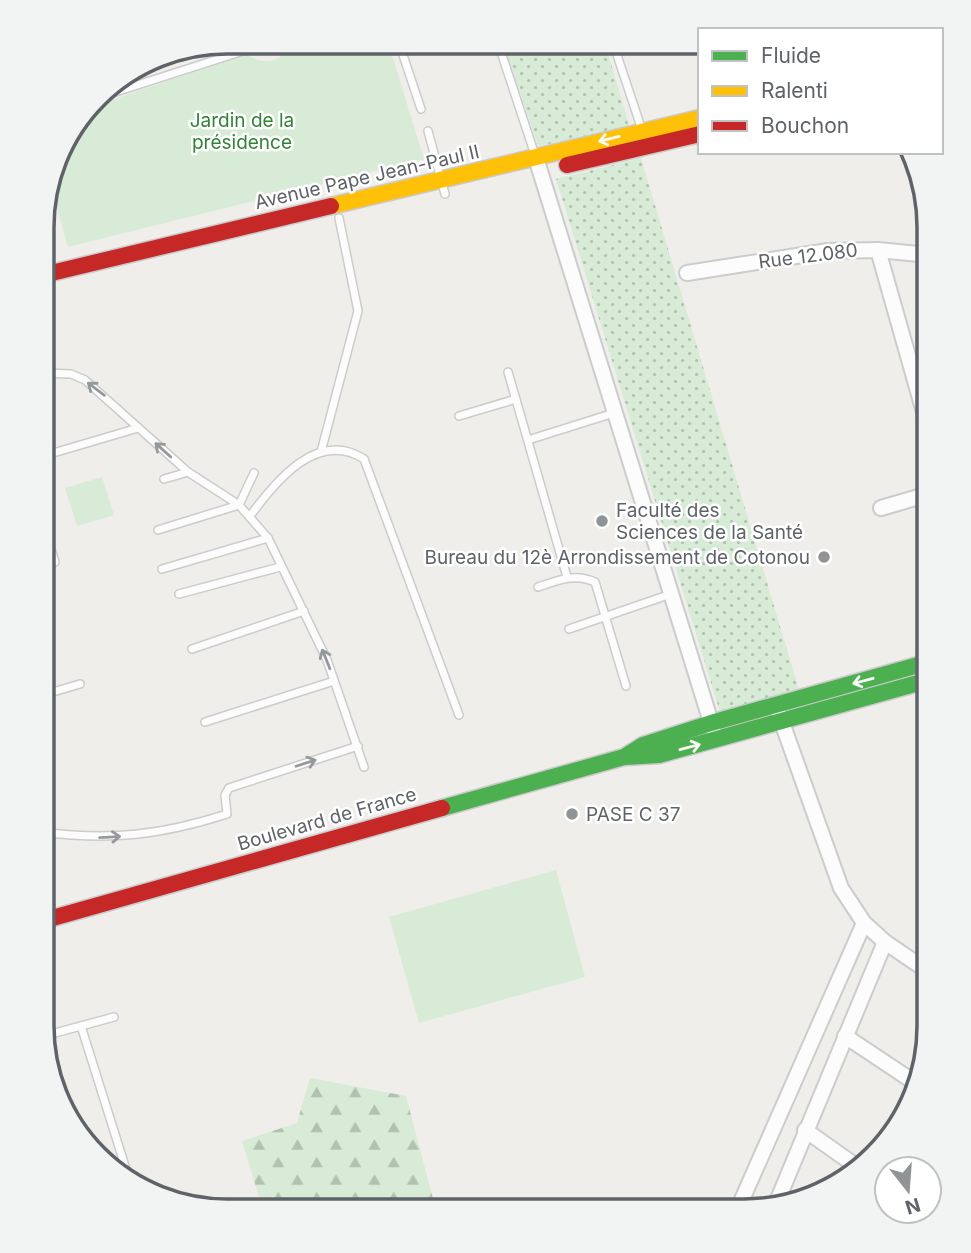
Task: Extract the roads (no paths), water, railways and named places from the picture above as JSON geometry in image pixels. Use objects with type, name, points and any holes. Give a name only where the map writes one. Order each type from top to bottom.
[{"type":"main road","name":"Avenue Pape Jean-Paul II","points":[[538,165],[642,131],[698,118]]},
{"type":"main road","name":"Avenue Pape Jean-Paul II","points":[[54,273],[538,165],[698,134]]},
{"type":"main road","name":"Avenue Pape Jean-Paul II","points":[[54,285],[339,218],[443,188]]},
{"type":"main road","name":"Boulevard de France","points":[[624,757],[645,758],[716,740],[778,713],[916,666]]},
{"type":"main road","name":"Boulevard de France","points":[[54,917],[624,757],[643,745],[711,723],[778,713],[916,683]]},
{"type":"street","points":[[538,165],[716,740]]},
{"type":"street","points":[[878,250],[917,384]]},
{"type":"street","name":"Rue 12.080","points":[[687,273],[828,251],[878,250],[917,254]]},
{"type":"street","points":[[881,508],[917,498]]},
{"type":"street","points":[[778,713],[841,888],[864,923],[885,942],[916,963]]},
{"type":"street","points":[[742,1199],[864,923]]},
{"type":"street","points":[[780,1195],[804,1130],[885,942]]},
{"type":"street","points":[[845,1036],[909,1079]]},
{"type":"street","points":[[804,1130],[850,1162]]},
{"type":"lane","points":[[124,88],[233,54]]},
{"type":"lane","points":[[403,54],[421,109]]},
{"type":"lane","points":[[502,54],[538,165]]},
{"type":"lane","points":[[617,54],[642,131]]},
{"type":"lane","points":[[428,131],[443,188]]},
{"type":"lane","points":[[321,452],[358,311],[339,218]]},
{"type":"lane","points":[[508,372],[567,577]]},
{"type":"lane","points":[[54,373],[71,373],[85,380],[188,472],[239,505],[268,538],[334,681],[365,767]]},
{"type":"lane","points":[[459,416],[516,399]]},
{"type":"lane","points":[[528,440],[614,412]]},
{"type":"lane","points":[[54,453],[138,428]]},
{"type":"lane","points":[[250,516],[276,481],[291,468],[321,452],[354,453],[364,459],[370,468],[459,715]]},
{"type":"lane","points":[[164,479],[188,472]]},
{"type":"lane","points":[[158,530],[239,505],[254,473]]},
{"type":"lane","points":[[163,569],[268,538]]},
{"type":"lane","points":[[179,594],[281,567]]},
{"type":"lane","points":[[538,587],[567,577],[583,577],[595,582],[626,686]]},
{"type":"lane","points":[[569,629],[671,594]]},
{"type":"lane","points":[[192,649],[304,611]]},
{"type":"lane","points":[[205,722],[334,681]]},
{"type":"lane","points":[[54,692],[80,684]]},
{"type":"lane","points":[[54,833],[105,838],[180,829],[227,814],[225,795],[229,788],[358,746]]},
{"type":"lane","points":[[55,1033],[114,1017]]},
{"type":"lane","points":[[81,1026],[125,1165]]},
{"type":"place","name":"Faculté des Sciences de la Santé","points":[[602,521]]},
{"type":"place","name":"Bureau du 12è Arrondissement de Cotonou","points":[[824,557]]},
{"type":"place","name":"PASE C 37","points":[[572,814]]},
{"type":"park label","name":"Jardin de la présidence","points":[[242,131]]}]
